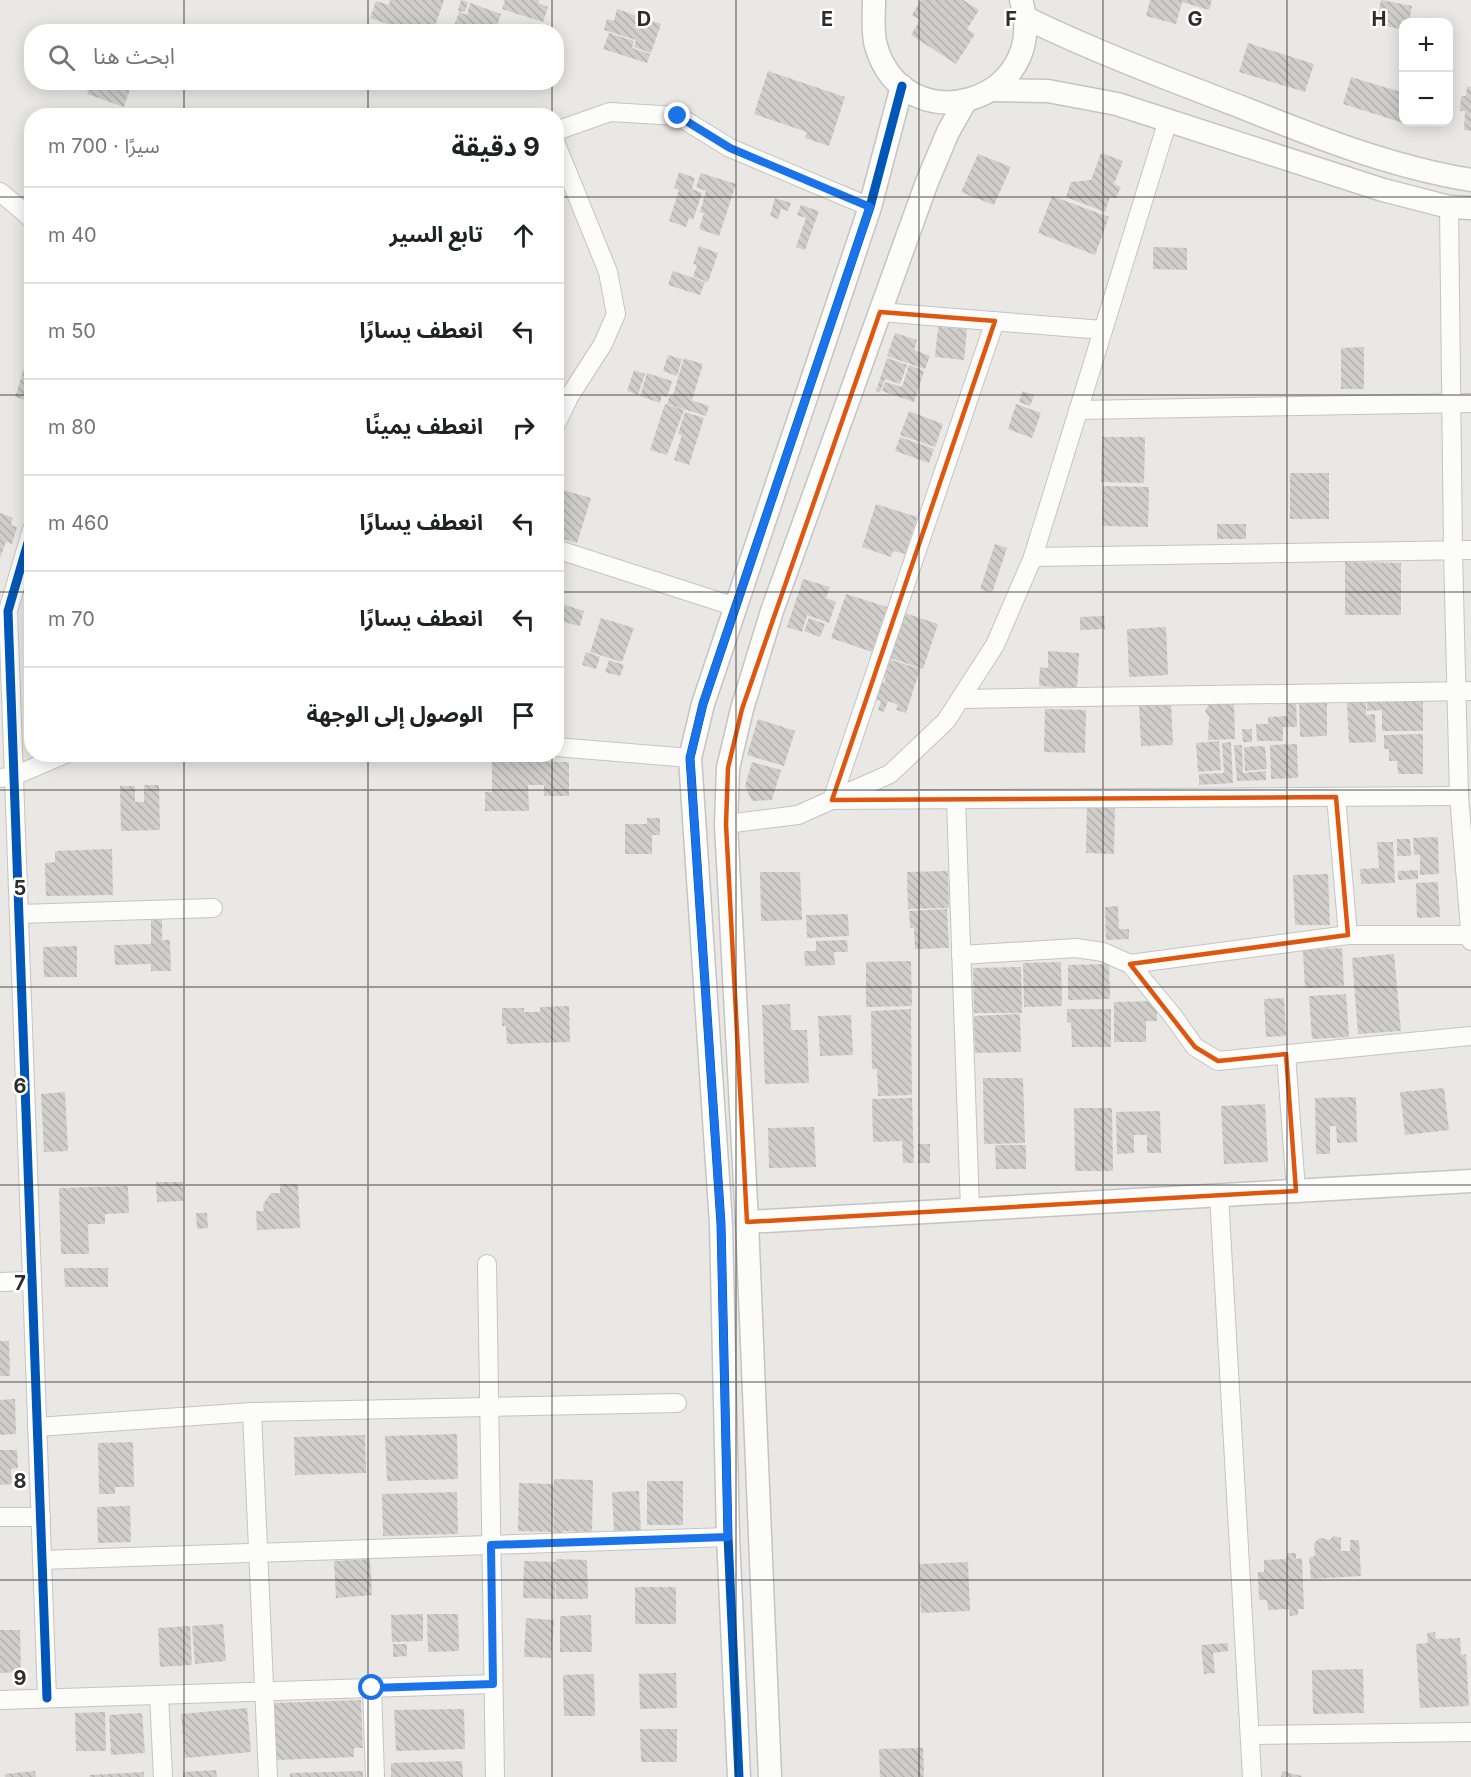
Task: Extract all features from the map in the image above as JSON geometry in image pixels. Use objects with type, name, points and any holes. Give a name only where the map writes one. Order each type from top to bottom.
[{"type":"street","points":[[874,0],[875,44],[885,67],[902,86],[921,97],[943,103],[965,102],[994,90],[1048,91],[1117,104],[1383,190],[1460,208],[1451,403],[1462,550],[1464,691],[1459,796],[1471,941]]},
{"type":"street","points":[[994,90],[1013,70],[1025,45],[1023,9]]},
{"type":"street","points":[[1023,9],[1089,49],[1341,146],[1423,172],[1471,180]]},
{"type":"street","points":[[739,1777],[728,1537],[721,1224],[690,758],[703,704],[870,207],[902,86]]},
{"type":"street","points":[[770,1777],[747,1222],[726,824],[728,768],[741,709],[772,611],[927,182],[948,132],[965,102]]},
{"type":"street","points":[[564,128],[610,112],[678,116],[730,148],[870,207]]},
{"type":"street","points":[[726,824],[798,815],[890,774],[946,721],[995,645],[1033,557],[1168,120]]},
{"type":"street","points":[[564,164],[608,272],[615,314],[603,344],[564,407]]},
{"type":"street","points":[[0,192],[24,212]]},
{"type":"street","points":[[880,312],[1103,330]]},
{"type":"street","points":[[832,800],[995,321]]},
{"type":"street","points":[[1078,410],[1471,403]]},
{"type":"street","points":[[1033,557],[1462,550]]},
{"type":"street","points":[[564,552],[736,607]]},
{"type":"street","points":[[24,556],[8,611],[7,777],[19,914],[47,1698]]},
{"type":"street","points":[[960,699],[1464,691]]},
{"type":"street","points":[[564,748],[690,758]]},
{"type":"street","points":[[7,777],[45,762]]},
{"type":"street","points":[[832,800],[1459,796]]},
{"type":"street","points":[[1336,797],[1348,935]]},
{"type":"street","points":[[956,800],[970,1209]]},
{"type":"street","points":[[19,914],[213,908]]},
{"type":"street","points":[[1130,964],[1348,935],[1470,935]]},
{"type":"street","points":[[961,955],[1076,948],[1103,952],[1130,964],[1195,1047],[1218,1061],[1471,1036]]},
{"type":"street","points":[[1286,1054],[1296,1191]]},
{"type":"street","points":[[747,1222],[1471,1182]]},
{"type":"street","points":[[1219,1196],[1252,1777]]},
{"type":"street","points":[[487,1264],[495,1777]]},
{"type":"street","points":[[0,1282],[32,1281]]},
{"type":"street","points":[[38,1427],[252,1412],[489,1409],[677,1403]]},
{"type":"street","points":[[252,1412],[268,1777]]},
{"type":"street","points":[[0,1517],[40,1517]]},
{"type":"street","points":[[42,1560],[728,1537]]},
{"type":"street","points":[[0,1700],[493,1684]]},
{"type":"street","points":[[372,1688],[375,1777]]},
{"type":"street","points":[[159,1695],[163,1777]]},
{"type":"street","points":[[1250,1735],[1471,1732]]},
{"type":"highlighted area","points":[[880,312],[995,321],[832,800],[1336,797],[1348,935],[1130,964],[1195,1047],[1218,1061],[1286,1054],[1296,1191],[747,1222],[726,824],[728,768],[742,709]]},
{"type":"building","points":[[390,0],[444,0],[436,24],[388,24],[370,18],[376,1],[389,5]]},
{"type":"building","points":[[461,0],[468,2],[465,12],[458,11]]},
{"type":"building","points":[[505,0],[539,0],[538,3],[548,7],[543,22],[502,9]]},
{"type":"building","points":[[921,0],[963,0],[979,10],[967,29],[975,34],[956,64],[911,35],[920,20],[912,15]]},
{"type":"building","points":[[1150,0],[1212,0],[1209,10],[1182,2],[1176,24],[1146,16]]},
{"type":"building","points":[[1381,0],[1412,6],[1410,18],[1399,18],[1399,29],[1376,24]]},
{"type":"building","points":[[470,3],[501,14],[498,24],[455,24],[459,12],[467,15]]},
{"type":"building","points":[[617,9],[661,24],[651,53],[634,47],[636,40],[604,30],[607,19],[614,21]]},
{"type":"building","points":[[609,33],[634,41],[632,48],[650,54],[647,63],[603,49]]},
{"type":"building","points":[[1248,43],[1314,64],[1305,92],[1239,72]]},
{"type":"building","points":[[768,71],[845,97],[829,146],[805,138],[807,132],[754,114]]},
{"type":"building","points":[[1351,77],[1399,91],[1399,122],[1343,104]]},
{"type":"building","points":[[1467,86],[1471,87],[1471,131],[1464,130],[1465,111],[1460,111],[1461,96],[1466,96]]},
{"type":"building","points":[[88,90],[130,90],[124,107],[87,94]]},
{"type":"building","points":[[1101,153],[1123,161],[1114,184],[1121,187],[1116,198],[1110,197],[1105,212],[1066,197],[1071,182],[1091,180]]},
{"type":"building","points":[[978,154],[1011,167],[994,205],[961,192]]},
{"type":"building","points":[[679,172],[695,178],[692,189],[702,193],[693,220],[689,218],[686,227],[669,221],[679,190],[674,188]]},
{"type":"building","points":[[701,173],[736,184],[719,236],[699,229],[704,213],[700,212],[706,191],[696,187]]},
{"type":"building","points":[[1052,196],[1109,217],[1095,255],[1038,233]]},
{"type":"building","points":[[775,198],[791,203],[788,211],[781,209],[778,219],[770,216]]},
{"type":"building","points":[[801,205],[819,211],[805,250],[796,247],[806,218],[797,215]]},
{"type":"building","points":[[699,246],[718,253],[708,282],[693,277],[697,265],[693,264]]},
{"type":"building","points":[[1153,247],[1187,248],[1187,270],[1153,269]]},
{"type":"building","points":[[673,271],[705,282],[700,295],[668,285]]},
{"type":"building","points":[[938,327],[967,329],[964,360],[935,357]]},
{"type":"building","points":[[895,333],[917,340],[914,350],[930,356],[925,369],[887,356]]},
{"type":"building","points":[[1364,347],[1364,389],[1341,389],[1341,348]]},
{"type":"building","points":[[668,355],[682,359],[677,376],[663,371]]},
{"type":"building","points":[[684,358],[703,364],[692,400],[682,397],[709,406],[706,416],[667,404],[670,394],[673,395]]},
{"type":"building","points":[[887,358],[907,365],[900,384],[885,379],[880,392],[876,391]]},
{"type":"building","points":[[909,365],[924,371],[914,402],[882,391],[885,382],[902,387]]},
{"type":"building","points":[[24,368],[24,400],[15,397]]},
{"type":"building","points":[[634,370],[645,374],[638,395],[627,391]]},
{"type":"building","points":[[647,373],[672,381],[667,397],[662,395],[660,403],[640,396]]},
{"type":"building","points":[[1023,391],[1034,395],[1030,406],[1019,402]]},
{"type":"building","points":[[665,404],[684,410],[667,455],[650,450]]},
{"type":"building","points":[[1016,404],[1041,413],[1032,438],[1008,429]]},
{"type":"building","points":[[909,411],[943,424],[935,447],[900,435]]},
{"type":"building","points":[[685,412],[704,418],[689,465],[674,460],[682,435],[678,434]]},
{"type":"building","points":[[900,437],[934,449],[929,463],[895,451]]},
{"type":"building","points":[[1102,437],[1145,437],[1144,483],[1101,482]]},
{"type":"building","points":[[1290,473],[1329,473],[1329,519],[1290,519]]},
{"type":"building","points":[[1103,486],[1149,487],[1148,527],[1102,526]]},
{"type":"building","points":[[564,490],[591,498],[577,543],[564,539]]},
{"type":"building","points":[[876,504],[917,517],[905,554],[893,551],[891,557],[862,547]]},
{"type":"building","points":[[0,513],[13,518],[11,525],[17,527],[12,544],[6,542],[0,558]]},
{"type":"building","points":[[1217,524],[1246,524],[1246,539],[1217,539]]},
{"type":"building","points":[[995,544],[1007,548],[992,593],[980,589]]},
{"type":"building","points":[[1345,562],[1401,563],[1401,615],[1345,615]]},
{"type":"building","points":[[803,579],[830,587],[826,598],[836,602],[829,623],[807,615],[802,632],[787,627]]},
{"type":"building","points":[[846,594],[887,607],[872,652],[831,638]]},
{"type":"building","points":[[564,605],[584,611],[580,626],[564,622]]},
{"type":"building","points":[[899,611],[938,624],[923,669],[884,656]]},
{"type":"building","points":[[1104,616],[1105,629],[1080,630],[1080,617]]},
{"type":"building","points":[[601,618],[634,628],[622,662],[590,652]]},
{"type":"building","points":[[809,618],[825,624],[820,637],[804,631]]},
{"type":"building","points":[[1166,627],[1168,675],[1129,677],[1127,629]]},
{"type":"building","points":[[1048,651],[1079,653],[1077,688],[1039,686],[1040,667],[1048,668]]},
{"type":"building","points":[[586,652],[600,657],[596,669],[582,665]]},
{"type":"building","points":[[882,657],[920,669],[906,713],[896,710],[898,705],[888,701],[884,712],[878,710],[881,701],[870,697],[876,681],[884,683],[886,678],[877,675]]},
{"type":"building","points":[[609,660],[624,665],[620,676],[605,672]]},
{"type":"building","points":[[1367,696],[1423,696],[1423,731],[1382,731],[1382,710],[1367,711]]},
{"type":"building","points":[[1296,699],[1297,727],[1283,727],[1283,741],[1257,741],[1256,724],[1268,724],[1268,717],[1288,716],[1287,700]]},
{"type":"building","points":[[1299,700],[1327,700],[1327,736],[1300,737]]},
{"type":"building","points":[[1366,701],[1366,715],[1375,714],[1376,742],[1349,743],[1347,703]]},
{"type":"building","points":[[1171,702],[1173,745],[1141,746],[1139,704]]},
{"type":"building","points":[[1234,703],[1235,739],[1208,740],[1209,717],[1205,711],[1209,704]]},
{"type":"building","points":[[1045,709],[1086,710],[1085,753],[1044,752]]},
{"type":"building","points":[[758,719],[795,731],[784,766],[747,755]]},
{"type":"building","points":[[1242,729],[1252,729],[1252,742],[1243,742]]},
{"type":"building","points":[[1423,734],[1423,774],[1398,774],[1397,761],[1389,761],[1389,749],[1384,749],[1384,735]]},
{"type":"building","points":[[1219,741],[1221,770],[1198,772],[1196,743]]},
{"type":"building","points":[[1231,742],[1233,783],[1199,785],[1199,774],[1224,773],[1222,743]]},
{"type":"building","points":[[1297,744],[1298,778],[1271,779],[1270,745]]},
{"type":"building","points":[[1234,745],[1242,745],[1243,773],[1266,771],[1266,780],[1237,781]]},
{"type":"building","points":[[1265,746],[1267,769],[1245,771],[1244,747]]},
{"type":"building","points":[[492,762],[569,762],[569,796],[544,796],[544,785],[528,785],[529,811],[485,811],[485,792],[492,792]]},
{"type":"building","points":[[752,762],[781,770],[772,800],[752,801],[745,786]]},
{"type":"building","points":[[144,785],[159,785],[160,830],[121,831],[120,786],[135,786],[135,802],[144,802]]},
{"type":"building","points":[[1087,803],[1115,804],[1114,854],[1086,853]]},
{"type":"building","points":[[647,818],[660,818],[660,835],[652,835],[652,854],[625,854],[625,824],[647,824]]},
{"type":"building","points":[[1438,837],[1439,874],[1420,875],[1420,855],[1414,855],[1413,838]]},
{"type":"building","points":[[1397,839],[1410,839],[1411,856],[1397,856]]},
{"type":"building","points":[[1377,842],[1393,842],[1395,883],[1361,884],[1360,869],[1379,868]]},
{"type":"building","points":[[112,849],[113,895],[46,896],[45,863],[55,862],[55,851]]},
{"type":"building","points":[[1418,870],[1418,879],[1398,880],[1398,871]]},
{"type":"building","points":[[948,871],[949,908],[908,909],[907,872]]},
{"type":"building","points":[[760,872],[800,872],[802,920],[761,921]]},
{"type":"building","points":[[1328,874],[1330,925],[1295,925],[1293,875]]},
{"type":"building","points":[[1438,882],[1440,917],[1417,918],[1416,883]]},
{"type":"building","points":[[1118,906],[1119,929],[1129,929],[1129,939],[1106,940],[1105,907]]},
{"type":"building","points":[[947,909],[949,948],[915,949],[914,928],[910,928],[909,911]]},
{"type":"building","points":[[848,914],[849,936],[807,938],[806,915]]},
{"type":"building","points":[[151,916],[162,916],[162,940],[170,940],[171,971],[151,971],[151,964],[115,965],[114,945],[151,944]]},
{"type":"building","points":[[847,940],[848,952],[834,952],[835,965],[805,966],[804,951],[816,951],[816,941]]},
{"type":"building","points":[[77,946],[77,977],[44,977],[43,947]]},
{"type":"building","points":[[1342,948],[1344,986],[1305,988],[1303,950]]},
{"type":"building","points":[[1394,954],[1401,1031],[1358,1034],[1352,958]]},
{"type":"building","points":[[911,961],[912,1006],[866,1007],[866,962]]},
{"type":"building","points":[[1061,962],[1062,1006],[1024,1007],[1023,963]]},
{"type":"building","points":[[1109,964],[1110,999],[1068,1000],[1068,965]]},
{"type":"building","points":[[1021,967],[1022,1013],[974,1013],[973,968]]},
{"type":"building","points":[[1346,994],[1349,1037],[1312,1039],[1309,996]]},
{"type":"building","points":[[1284,998],[1286,1036],[1266,1037],[1264,999]]},
{"type":"building","points":[[1157,1001],[1157,1021],[1146,1021],[1146,1042],[1114,1042],[1114,1002]]},
{"type":"building","points":[[790,1004],[791,1030],[807,1030],[809,1083],[765,1084],[762,1005]]},
{"type":"building","points":[[569,1006],[570,1042],[507,1044],[506,1026],[502,1026],[502,1008],[524,1008],[524,1012],[540,1012],[540,1007]]},
{"type":"building","points":[[911,1009],[912,1095],[878,1096],[877,1069],[872,1069],[871,1011]]},
{"type":"building","points":[[1067,1009],[1111,1009],[1111,1047],[1072,1047],[1071,1023],[1067,1022]]},
{"type":"building","points":[[1020,1014],[1021,1052],[975,1053],[974,1016]]},
{"type":"building","points":[[851,1015],[853,1055],[820,1056],[818,1016]]},
{"type":"building","points":[[983,1078],[1023,1078],[1025,1143],[984,1144]]},
{"type":"building","points":[[1444,1088],[1449,1130],[1405,1135],[1400,1092]]},
{"type":"building","points":[[65,1092],[68,1151],[44,1152],[41,1094]]},
{"type":"building","points":[[1356,1097],[1357,1142],[1337,1143],[1336,1126],[1330,1126],[1330,1154],[1316,1154],[1315,1098]]},
{"type":"building","points":[[912,1098],[914,1163],[903,1163],[902,1141],[873,1142],[872,1099]]},
{"type":"building","points":[[1265,1104],[1268,1162],[1224,1164],[1221,1106]]},
{"type":"building","points":[[1074,1108],[1112,1108],[1113,1171],[1075,1171]]},
{"type":"building","points":[[1160,1111],[1161,1153],[1147,1153],[1147,1135],[1134,1135],[1134,1153],[1117,1154],[1116,1112]]},
{"type":"building","points":[[814,1127],[816,1167],[769,1168],[768,1128]]},
{"type":"building","points":[[918,1144],[930,1144],[930,1163],[918,1163]]},
{"type":"building","points":[[995,1145],[1026,1145],[1026,1169],[996,1169]]},
{"type":"building","points":[[156,1182],[183,1182],[183,1201],[157,1202]]},
{"type":"building","points":[[280,1184],[298,1184],[300,1228],[257,1230],[256,1211],[264,1211],[263,1204],[271,1193],[280,1193]]},
{"type":"building","points":[[128,1186],[129,1213],[105,1214],[105,1224],[88,1224],[89,1254],[61,1254],[59,1188]]},
{"type":"building","points":[[196,1213],[207,1213],[208,1228],[197,1229]]},
{"type":"building","points":[[64,1268],[108,1268],[108,1287],[65,1287]]},
{"type":"building","points":[[0,1341],[9,1341],[10,1376],[0,1376]]},
{"type":"building","points":[[15,1399],[16,1434],[0,1435],[0,1400]]},
{"type":"building","points":[[457,1434],[458,1479],[387,1481],[385,1436]]},
{"type":"building","points":[[365,1435],[366,1473],[295,1475],[294,1437]]},
{"type":"building","points":[[133,1442],[134,1487],[115,1487],[115,1494],[99,1494],[98,1443]]},
{"type":"building","points":[[0,1450],[17,1450],[18,1468],[11,1469],[12,1484],[0,1485]]},
{"type":"building","points":[[554,1479],[593,1480],[592,1532],[563,1531],[563,1535],[553,1534],[554,1489],[552,1532],[518,1531],[519,1483],[554,1484]]},
{"type":"building","points":[[647,1481],[683,1481],[683,1525],[647,1525]]},
{"type":"building","points":[[639,1491],[641,1532],[614,1533],[612,1492]]},
{"type":"building","points":[[457,1492],[458,1534],[383,1536],[382,1494]]},
{"type":"building","points":[[130,1506],[131,1542],[98,1543],[97,1507]]},
{"type":"building","points":[[1333,1536],[1341,1538],[1341,1551],[1350,1551],[1350,1540],[1359,1540],[1361,1576],[1311,1579],[1309,1558],[1315,1556],[1314,1543],[1320,1538],[1330,1540]]},
{"type":"building","points":[[1287,1553],[1296,1553],[1296,1559],[1302,1558],[1304,1609],[1298,1609],[1298,1615],[1290,1616],[1289,1609],[1268,1610],[1267,1600],[1259,1600],[1258,1572],[1264,1572],[1264,1560],[1287,1559]]},
{"type":"building","points":[[370,1559],[372,1595],[336,1598],[334,1561]]},
{"type":"building","points":[[556,1559],[587,1560],[588,1599],[556,1599],[556,1571],[555,1599],[523,1598],[524,1561],[556,1562]]},
{"type":"building","points":[[968,1562],[970,1611],[921,1613],[919,1564]]},
{"type":"building","points":[[635,1587],[676,1587],[676,1624],[635,1624]]},
{"type":"building","points":[[423,1614],[423,1641],[392,1642],[391,1615]]},
{"type":"building","points":[[427,1614],[458,1614],[459,1651],[428,1652]]},
{"type":"building","points":[[591,1615],[592,1652],[560,1652],[560,1616]]},
{"type":"building","points":[[526,1618],[554,1620],[551,1658],[524,1657]]},
{"type":"building","points":[[223,1624],[226,1661],[195,1664],[192,1626]]},
{"type":"building","points":[[190,1626],[192,1665],[160,1667],[158,1628]]},
{"type":"building","points":[[0,1630],[20,1630],[21,1672],[0,1673]]},
{"type":"building","points":[[1435,1632],[1436,1639],[1460,1638],[1461,1655],[1466,1654],[1469,1706],[1420,1708],[1416,1644],[1428,1643],[1427,1633]]},
{"type":"building","points":[[1228,1643],[1228,1651],[1213,1653],[1215,1673],[1204,1674],[1201,1645]]},
{"type":"building","points":[[393,1644],[407,1644],[407,1656],[393,1657]]},
{"type":"building","points":[[1363,1669],[1364,1713],[1313,1714],[1312,1670]]},
{"type":"building","points":[[676,1673],[677,1708],[640,1709],[639,1674]]},
{"type":"building","points":[[594,1674],[595,1716],[564,1716],[563,1675]]},
{"type":"building","points":[[361,1700],[363,1748],[354,1748],[354,1757],[277,1760],[274,1703]]},
{"type":"building","points":[[247,1708],[251,1752],[185,1758],[181,1714]]},
{"type":"building","points":[[464,1709],[465,1749],[396,1751],[394,1710]]},
{"type":"building","points":[[105,1712],[106,1751],[76,1751],[75,1713]]},
{"type":"building","points":[[142,1713],[145,1753],[111,1755],[109,1715]]},
{"type":"building","points":[[640,1729],[677,1729],[677,1762],[641,1762]]},
{"type":"building","points":[[923,1748],[924,1777],[880,1777],[879,1749]]},
{"type":"building","points":[[462,1761],[463,1777],[391,1777],[391,1763]]},
{"type":"building","points":[[216,1770],[217,1777],[183,1777],[183,1772]]},
{"type":"building","points":[[35,1771],[36,1777],[5,1777],[5,1774]]},
{"type":"building","points":[[363,1771],[363,1777],[290,1777],[290,1773]]},
{"type":"building","points":[[1282,1771],[1302,1776],[1302,1777],[1281,1777]]},
{"type":"building","points":[[144,1772],[144,1777],[90,1777],[89,1775]]},
{"type":"cycle path","points":[[739,1777],[728,1537],[721,1224],[690,758],[703,704],[870,207],[902,86]]},
{"type":"cycle path","points":[[24,556],[8,611],[47,1698]]},
{"type":"route","points":[[372,1688],[493,1684],[491,1545],[728,1537],[721,1224],[690,789],[690,758],[703,704],[870,207],[730,148],[678,116]]}]
